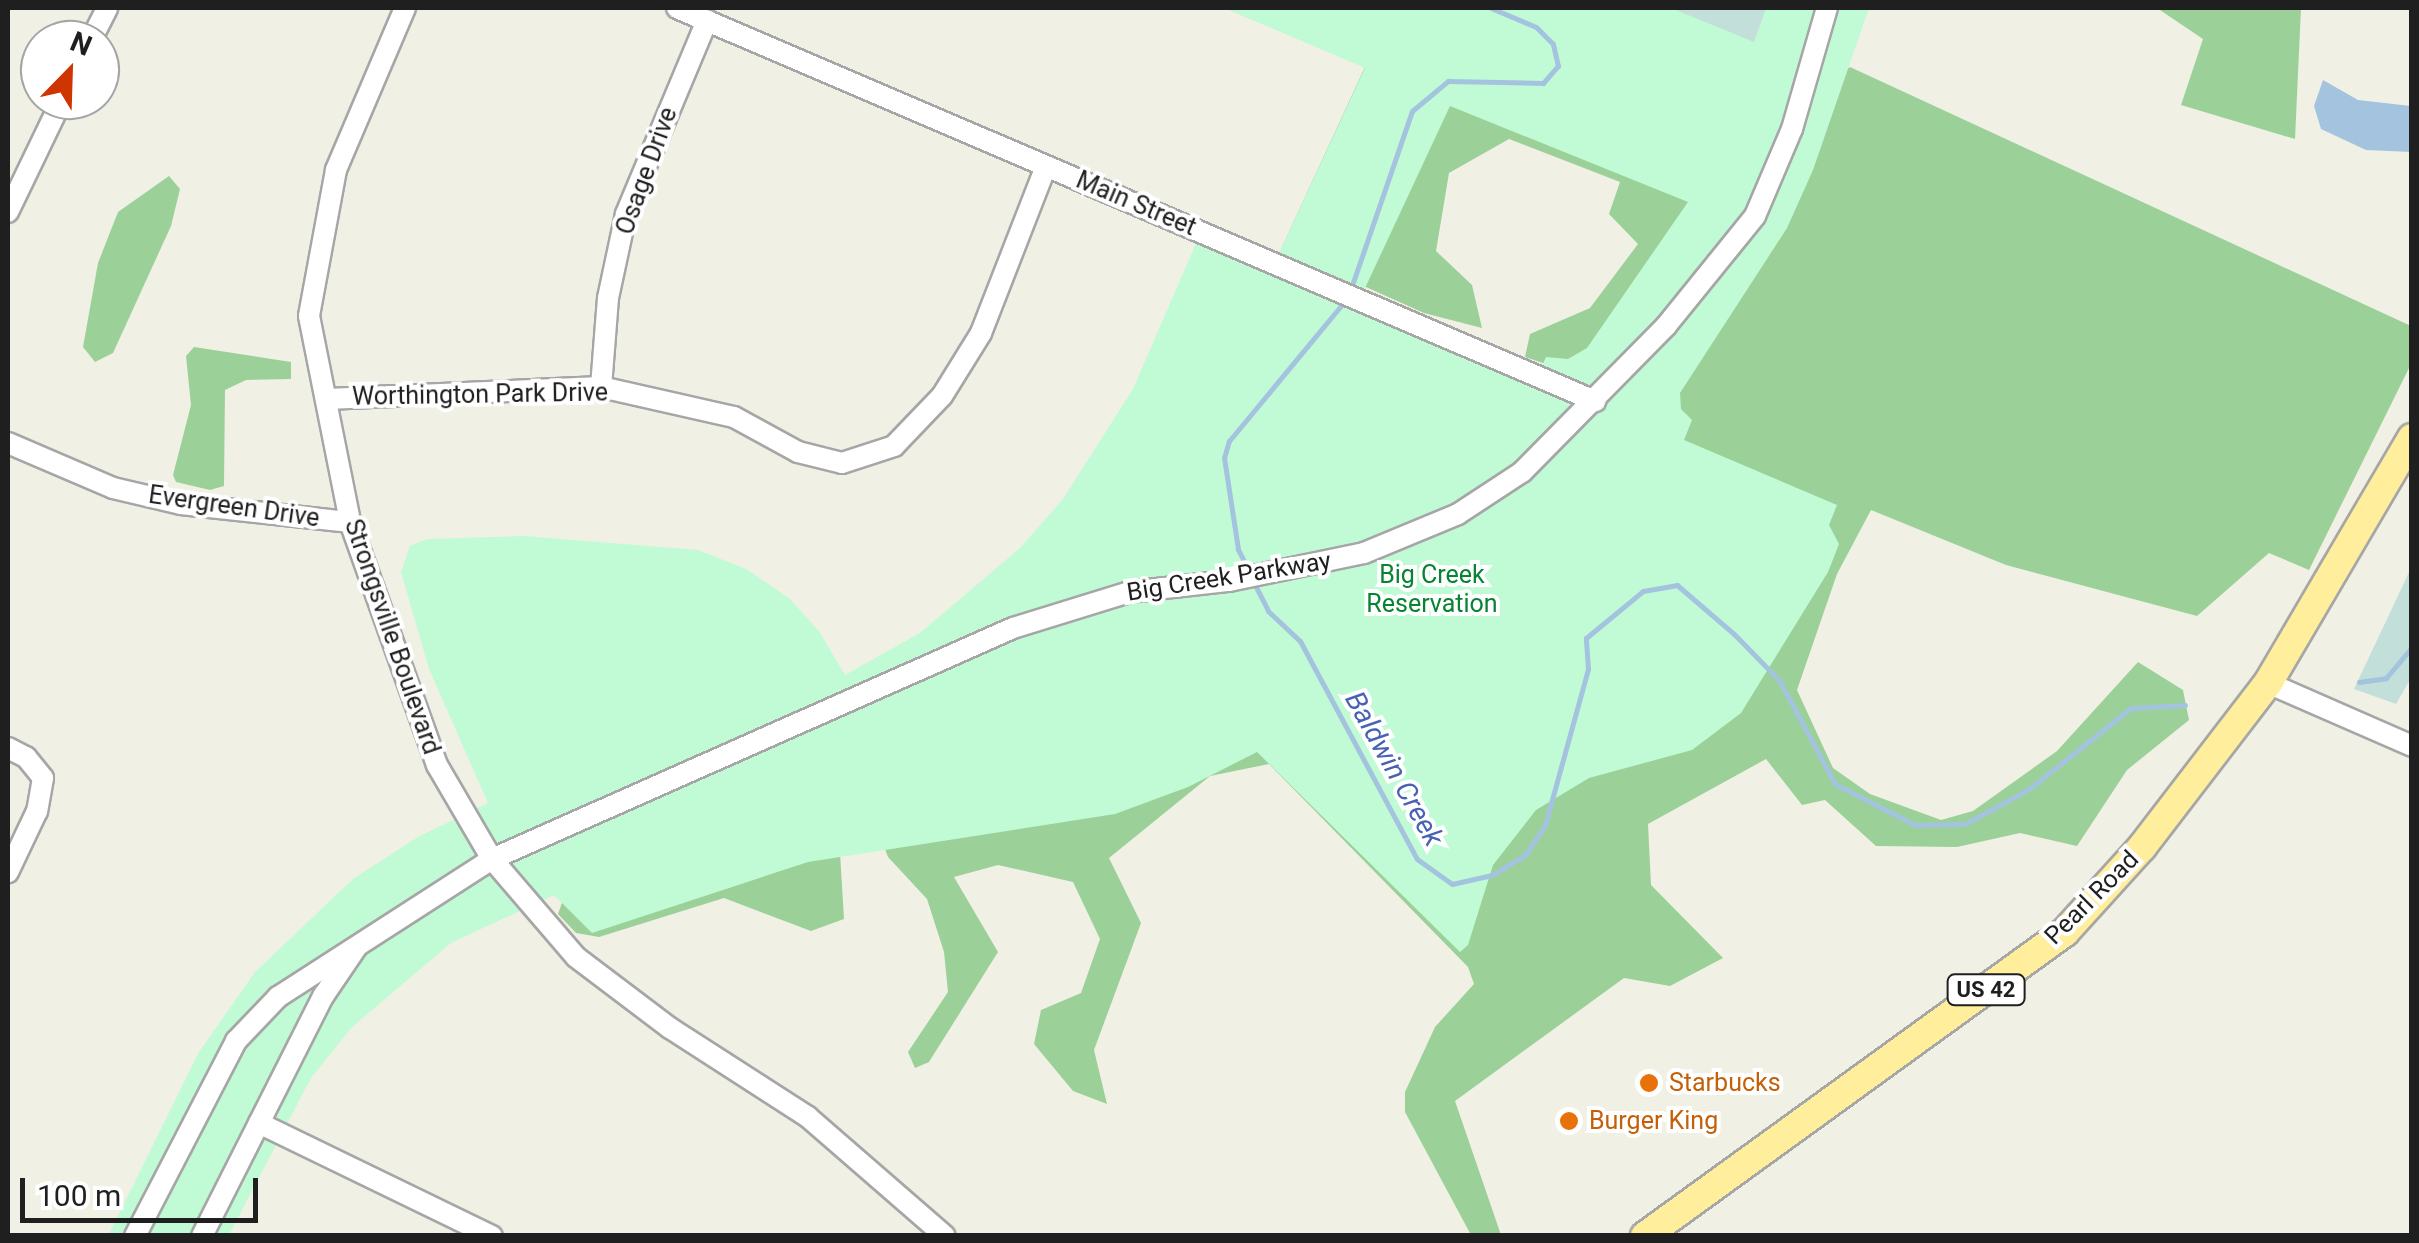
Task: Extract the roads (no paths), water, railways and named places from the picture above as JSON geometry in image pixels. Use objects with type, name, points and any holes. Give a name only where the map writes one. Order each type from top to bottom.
[{"type":"main road","name":"Pearl Road","points":[[1645,1236],[2064,932],[2142,847],[2268,682],[2412,438]]},
{"type":"street","name":"Strongsville Boulevard","points":[[405,8],[336,170],[319,241],[309,316],[350,522],[437,765],[492,859],[576,957],[670,1028],[808,1117],[945,1236]]},
{"type":"street","name":"Main Street","points":[[678,8],[1376,313],[1594,402]]},
{"type":"street","name":"Big Creek Parkway","points":[[135,1236],[236,1042],[278,997],[363,938],[492,859],[1012,628],[1129,592],[1268,575],[1364,554],[1458,514],[1522,472],[1594,402],[1756,216],[1792,129],[1828,8]]},
{"type":"street","name":"Osage Drive","points":[[601,388],[608,298],[626,214],[707,20]]},
{"type":"street","points":[[8,212],[52,120]]},
{"type":"street","name":"Worthington Park Drive","points":[[327,399],[601,388],[734,418],[798,452],[842,463],[894,446],[942,396],[981,334],[1046,166]]},
{"type":"street","name":"Evergreen Drive","points":[[8,443],[113,488],[181,504],[350,522]]},
{"type":"street","points":[[2268,682],[2412,746]]},
{"type":"street","points":[[8,748],[26,757],[42,778],[37,811],[8,872]]},
{"type":"street","name":"Big Creek Parkway","points":[[202,1236],[324,995],[363,938]]},
{"type":"street","points":[[259,1124],[492,1236]]},
{"type":"water","points":[[2323,80],[2358,100],[2411,106],[2411,152],[2366,150],[2321,129],[2314,106]]},
{"type":"waterway","name":"Baldwin Creek","points":[[1350,291],[1412,111],[1448,81],[1543,83],[1558,66],[1553,44],[1536,27],[1491,8]]},
{"type":"waterway","name":"Baldwin Creek","points":[[1250,573],[1238,549],[1224,458],[1229,441],[1345,301]]},
{"type":"waterway","name":"Baldwin Creek","points":[[1254,583],[1268,611],[1300,641],[1417,859],[1452,884],[1492,875],[1525,855],[1545,825],[1588,669],[1586,638],[1643,591],[1677,585],[1734,634],[1779,680],[1835,784],[1915,825],[1965,824],[2029,789],[2131,708],[2185,705]]},
{"type":"waterway","name":"Baldwin Creek","points":[[2359,682],[2386,678],[2412,647]]},
{"type":"place","name":"Starbucks","points":[[1649,1083]]},
{"type":"place","name":"Burger King","points":[[1569,1121]]},
{"type":"park label","name":"Big Creek Reservation","points":[[1432,590]]}]
